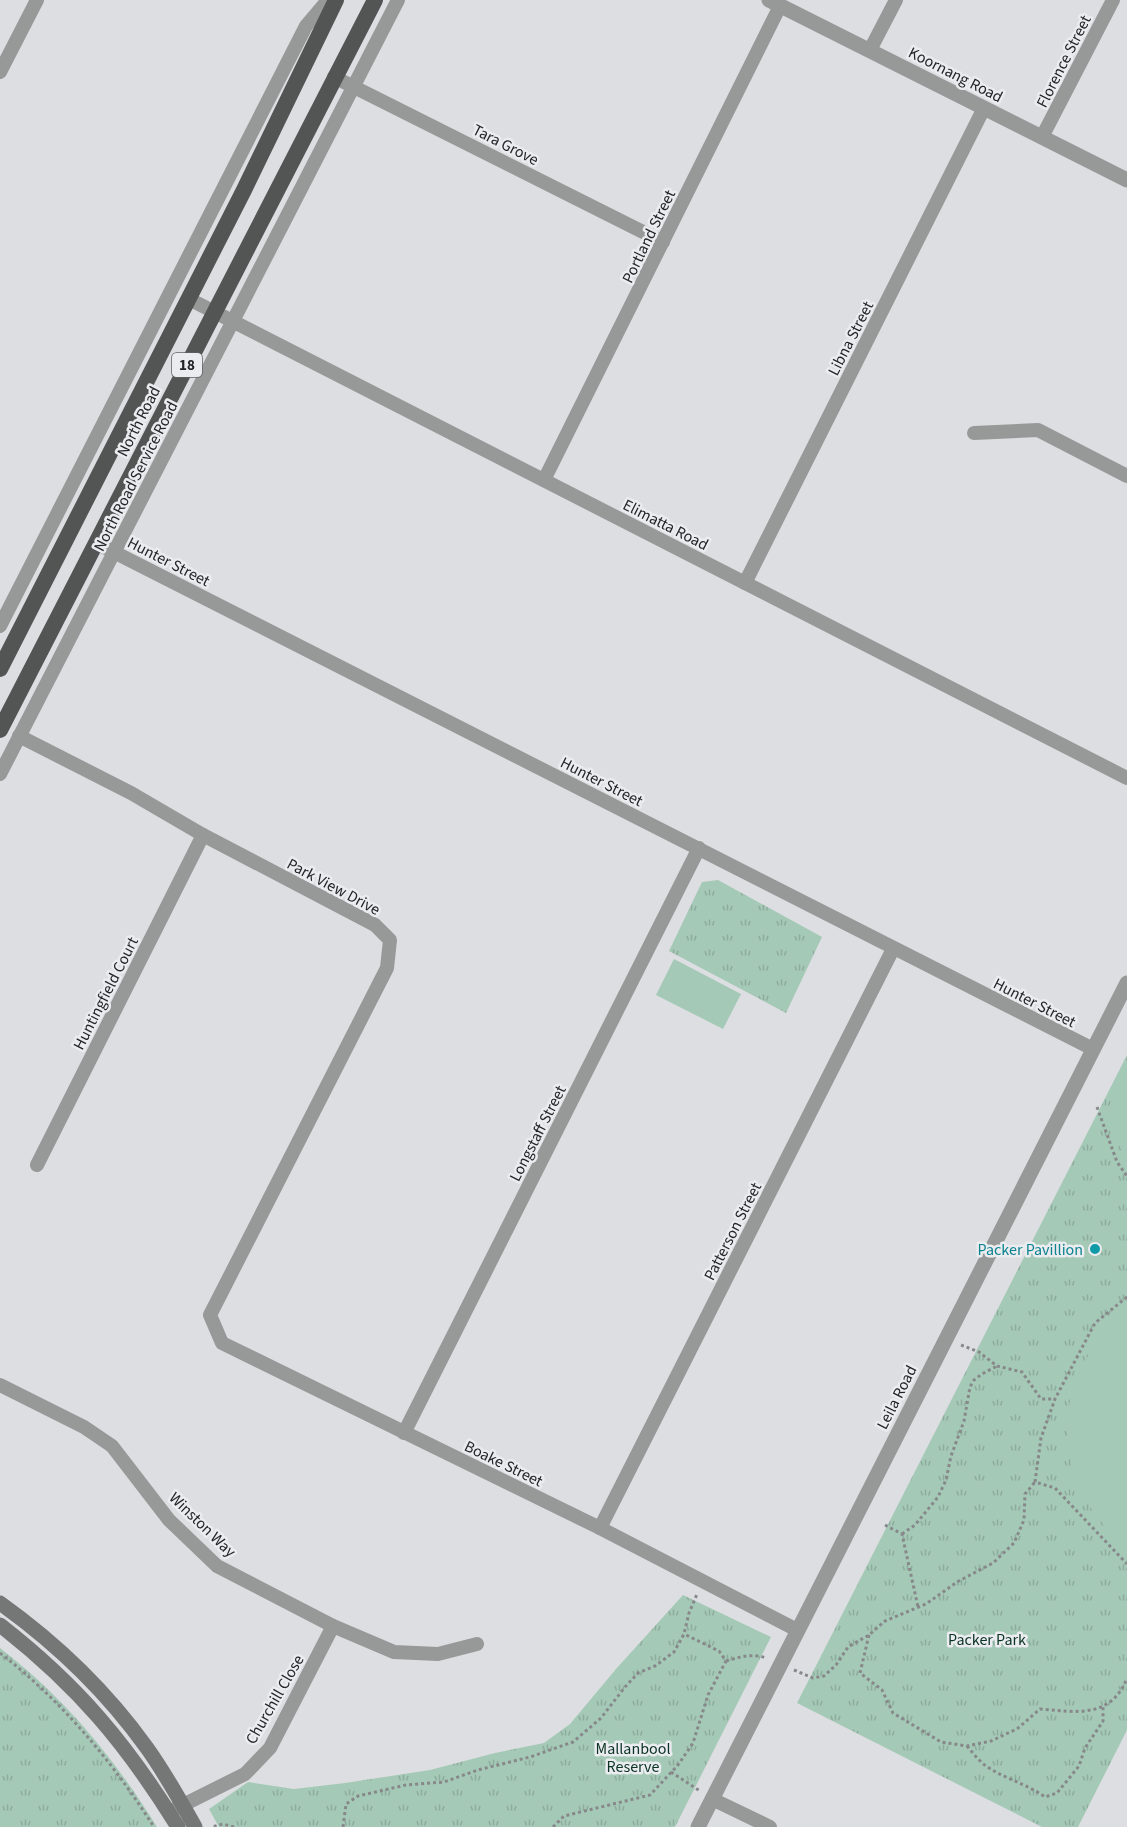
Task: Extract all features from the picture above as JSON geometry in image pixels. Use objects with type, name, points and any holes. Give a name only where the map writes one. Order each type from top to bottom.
[{"type":"highway","name":"North Road","points":[[0,669],[244,190],[336,0]]},
{"type":"highway","name":"North Road","points":[[0,730],[5,709],[96,543],[375,0]]},
{"type":"main road","points":[[0,1603],[42,1635],[97,1687],[147,1749],[176,1809],[178,1827]]},
{"type":"main road","points":[[0,1625],[56,1671],[104,1721],[176,1809],[195,1827]]},
{"type":"street","points":[[0,72],[36,0]]},
{"type":"street","points":[[0,627],[306,26],[328,0]]},
{"type":"street","name":"North Road Service Road","points":[[0,774],[398,0]]},
{"type":"street","points":[[870,51],[896,0]]},
{"type":"street","name":"Florence Street","points":[[1042,137],[1113,0]]},
{"type":"street","name":"Koornang Road","points":[[775,3],[1127,180]]},
{"type":"street","name":"Portland Street","points":[[544,480],[663,242],[775,3]]},
{"type":"street","name":"Tara Grove","points":[[334,76],[663,242]]},
{"type":"street","name":"Libna Street","points":[[745,583],[984,108]]},
{"type":"street","name":"Elimatta Road","points":[[189,299],[1127,778]]},
{"type":"street","points":[[974,433],[1038,430],[1127,476]]},
{"type":"street","name":"Hunter Street","points":[[96,543],[1093,1049]]},
{"type":"street","name":"Park View Drive","points":[[19,736],[131,793],[203,835],[375,925],[390,940],[387,968],[210,1315]]},
{"type":"street","name":"Huntingfield Court","points":[[37,1165],[203,835]]},
{"type":"street","name":"Longstaff Street","points":[[404,1433],[699,848]]},
{"type":"street","name":"Patterson Street","points":[[600,1528],[893,949]]},
{"type":"street","name":"Leila Road","points":[[698,1827],[1127,983]]},
{"type":"street","name":"Boake Street","points":[[210,1315],[222,1343],[600,1528],[797,1630]]},
{"type":"street","name":"Winston Way","points":[[0,1385],[84,1427],[112,1446],[169,1520],[217,1566],[333,1626],[394,1652],[438,1654],[477,1644]]},
{"type":"street","name":"Churchill Close","points":[[176,1809],[244,1774],[270,1748],[333,1626]]},
{"type":"street","points":[[712,1799],[770,1827]]},
{"type":"path","points":[[1097,1107],[1117,1162],[1127,1176]]},
{"type":"path","points":[[553,1827],[564,1816],[650,1795],[693,1743],[708,1695],[726,1661],[758,1655],[813,1678],[824,1676],[836,1665],[848,1647],[869,1635],[885,1621],[918,1607],[957,1582],[993,1563],[1014,1543],[1024,1520],[1025,1494],[1035,1482],[1041,1438],[1055,1399],[1095,1323],[1127,1297]]},
{"type":"path","points":[[945,1339],[979,1352],[997,1366],[1023,1372],[1041,1399],[1055,1399]]},
{"type":"path","points":[[902,1534],[915,1525],[938,1497],[964,1421],[970,1388],[974,1380],[997,1366]]},
{"type":"path","points":[[1035,1482],[1055,1488],[1127,1564]]},
{"type":"path","points":[[885,1525],[902,1534],[918,1607]]},
{"type":"path","points":[[343,1827],[346,1804],[358,1796],[406,1785],[444,1782],[573,1742],[601,1718],[638,1673],[655,1666],[674,1652],[684,1634],[693,1601],[704,1581]]},
{"type":"path","points":[[684,1634],[718,1651],[726,1661]]},
{"type":"path","points":[[869,1635],[860,1673],[882,1690],[893,1713],[940,1742],[967,1746],[991,1740],[1017,1730],[1040,1709],[1085,1712],[1104,1707],[1122,1691],[1127,1678]]},
{"type":"path","points":[[0,1653],[42,1687],[83,1732],[132,1793],[154,1827]]},
{"type":"path","points":[[967,1746],[984,1765],[1011,1780],[1032,1788],[1045,1797],[1057,1793],[1079,1766],[1085,1748],[1103,1720],[1104,1707]]},
{"type":"path","points":[[671,1772],[712,1799]]},
{"type":"path","points":[[216,1827],[223,1824],[234,1827]]},
{"type":"green space","points":[[718,880],[822,937],[786,1013],[669,951],[702,882]]},
{"type":"green space","points":[[674,959],[741,994],[723,1029],[656,995]]},
{"type":"green space","name":"Packer Park","points":[[1127,1055],[1127,1730],[1078,1827],[1042,1827],[797,1703]]},
{"type":"green space","points":[[1127,1061],[1127,1166],[1118,1140],[1115,1114],[1118,1087]]},
{"type":"green space","points":[[1127,1312],[1127,1548],[1101,1522],[1082,1493],[1071,1462],[1067,1430],[1071,1398],[1082,1367],[1101,1338]]},
{"type":"green space","name":"Mallanbool Reserve","points":[[683,1595],[771,1637],[675,1827],[219,1827],[209,1809],[248,1782],[294,1789],[345,1783],[430,1770],[544,1743],[570,1724]]},
{"type":"green space","points":[[0,1648],[46,1687],[87,1730],[124,1777],[157,1827],[0,1827]]},
{"type":"place","name":"Packer Pavillion","points":[[1095,1249]]}]
